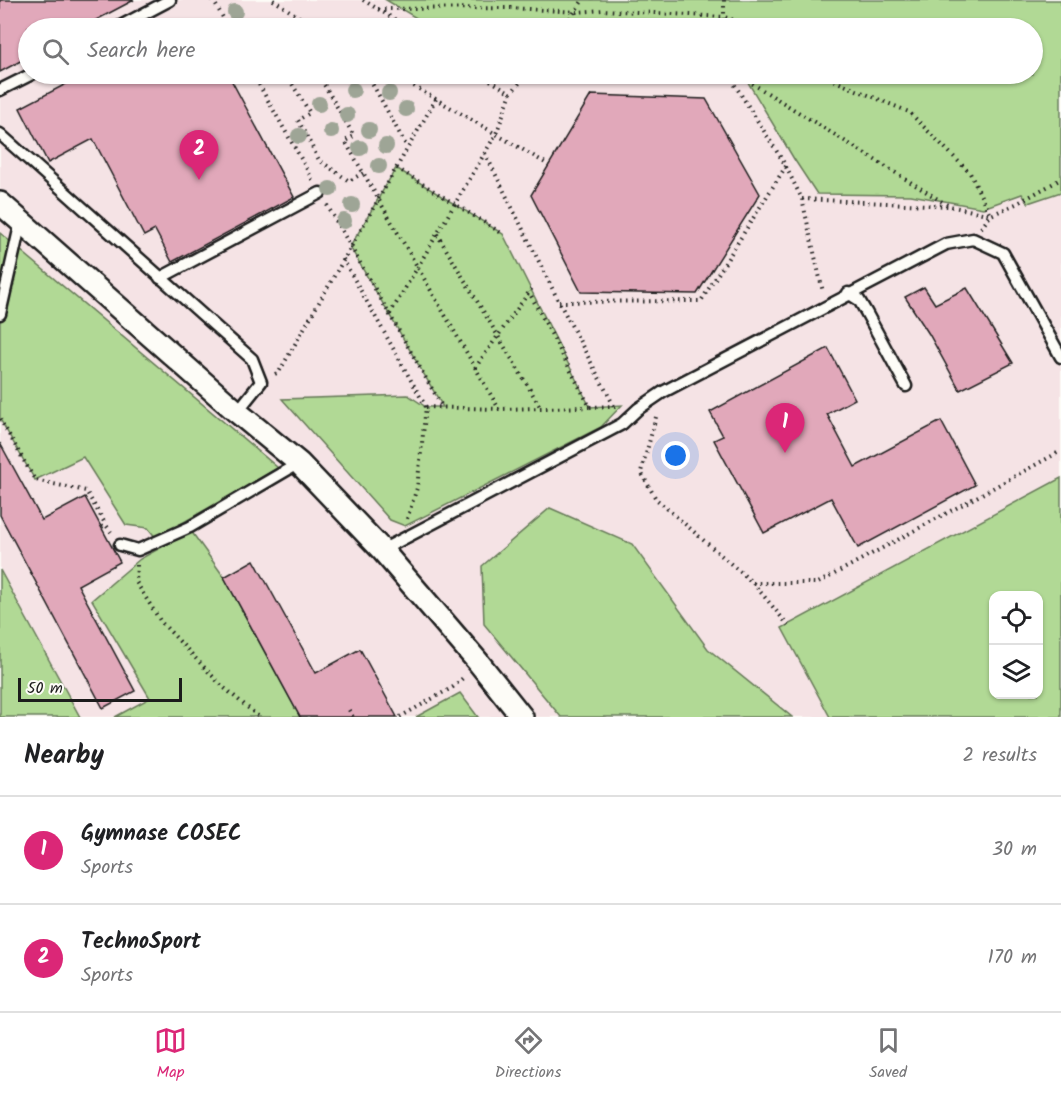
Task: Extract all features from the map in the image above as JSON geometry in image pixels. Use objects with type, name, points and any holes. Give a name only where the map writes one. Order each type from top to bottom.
[{"type":"street","points":[[0,203],[237,412],[299,463],[382,550],[522,717]]},
{"type":"lane","points":[[136,18],[170,0]]},
{"type":"lane","points":[[0,90],[18,81]]},
{"type":"lane","points":[[0,134],[252,359],[261,382],[237,412]]},
{"type":"lane","points":[[160,278],[321,193]]},
{"type":"lane","points":[[0,314],[21,221]]},
{"type":"lane","points":[[382,550],[622,424],[638,409],[663,392],[946,244],[973,239],[1003,253],[1061,357]]},
{"type":"lane","points":[[848,294],[859,300],[906,386]]},
{"type":"lane","points":[[120,545],[138,550],[190,527],[299,463]]},
{"type":"path","points":[[213,0],[223,18]]},
{"type":"path","points":[[273,0],[301,18]]},
{"type":"path","points":[[363,0],[393,18]]},
{"type":"path","points":[[572,18],[583,0]]},
{"type":"path","points":[[724,0],[724,17]]},
{"type":"path","points":[[378,9],[511,8],[577,12],[603,10],[727,18]]},
{"type":"path","points":[[259,84],[443,408]]},
{"type":"path","points":[[292,84],[310,113],[298,120],[319,160],[349,181],[363,173]]},
{"type":"path","points":[[324,84],[354,136],[345,141],[499,409]]},
{"type":"path","points":[[373,84],[408,148]]},
{"type":"path","points":[[410,84],[549,165]]},
{"type":"path","points":[[496,84],[511,93]]},
{"type":"path","points":[[389,315],[496,134],[511,93],[519,84]]},
{"type":"path","points":[[734,84],[786,166],[801,199],[826,305]]},
{"type":"path","points":[[753,84],[949,206]]},
{"type":"path","points":[[842,84],[909,112],[970,173],[991,215]]},
{"type":"path","points":[[261,382],[279,372],[436,99]]},
{"type":"path","points":[[485,153],[614,406]]},
{"type":"path","points":[[559,302],[701,301],[786,166]]},
{"type":"path","points":[[396,168],[503,234]]},
{"type":"path","points":[[801,199],[949,206],[991,215],[1061,179]]},
{"type":"path","points":[[438,234],[541,408]]},
{"type":"path","points":[[343,259],[426,407],[417,488],[406,517],[404,538]]},
{"type":"path","points":[[426,407],[499,409],[590,407],[530,290],[476,368]]},
{"type":"path","points":[[663,392],[641,472],[656,499],[753,583],[788,625]]},
{"type":"path","points":[[0,419],[35,480],[86,491],[106,525]]},
{"type":"path","points":[[753,583],[818,583],[1061,451]]},
{"type":"path","points":[[138,550],[136,582],[161,622],[222,686],[259,717]]},
{"type":"path","points":[[400,717],[453,687],[479,663]]},
{"type":"path","points":[[349,711],[353,717]]},
{"type":"shaded area","points":[[0,0],[1061,0],[1061,717],[80,717],[0,570]]},
{"type":"green space","points":[[386,0],[1061,0],[1061,192],[1028,203],[1022,194],[983,208],[911,195],[817,194],[749,84],[1043,84],[1043,18],[416,18]]},
{"type":"green space","points":[[396,168],[503,234],[590,407],[622,405],[601,427],[405,526],[390,520],[282,399],[408,395],[426,407],[443,407],[350,247]]},
{"type":"green space","points":[[0,233],[278,468],[156,538],[148,528],[126,525],[83,457],[35,480],[0,419]]},
{"type":"green space","points":[[1061,478],[1061,717],[830,717],[782,628]]},
{"type":"green space","points":[[550,508],[632,544],[708,649],[792,717],[561,717],[484,624],[482,566]]},
{"type":"green space","points":[[191,531],[224,577],[300,717],[115,717],[150,698],[92,600],[140,559]]},
{"type":"green space","points":[[0,570],[80,717],[0,717]]},
{"type":"green space","points":[[460,693],[478,717],[416,717]]},
{"type":"building","points":[[0,0],[134,0],[100,18],[18,18],[18,62],[0,72]]},
{"type":"building","points":[[66,84],[233,84],[294,197],[172,262],[155,230],[144,236],[93,139],[48,163],[20,108]]},
{"type":"building","points":[[591,95],[706,99],[760,194],[697,294],[581,292],[531,195]]},
{"type":"building","points":[[924,287],[935,304],[967,288],[1013,363],[960,390],[929,334],[905,297]]},
{"type":"building","points":[[828,348],[855,399],[827,414],[855,467],[941,421],[975,485],[858,548],[831,498],[764,533],[714,440],[723,436],[710,412]]},
{"type":"building","points":[[0,443],[42,520],[85,497],[120,562],[78,585],[135,691],[103,708],[0,515]]},
{"type":"building","points":[[254,560],[316,673],[360,649],[397,717],[300,717],[224,577]]},
{"type":"place","name":"TechnoSport","points":[[199,180]]},
{"type":"place","name":"Gymnase COSEC","points":[[785,453]]}]
